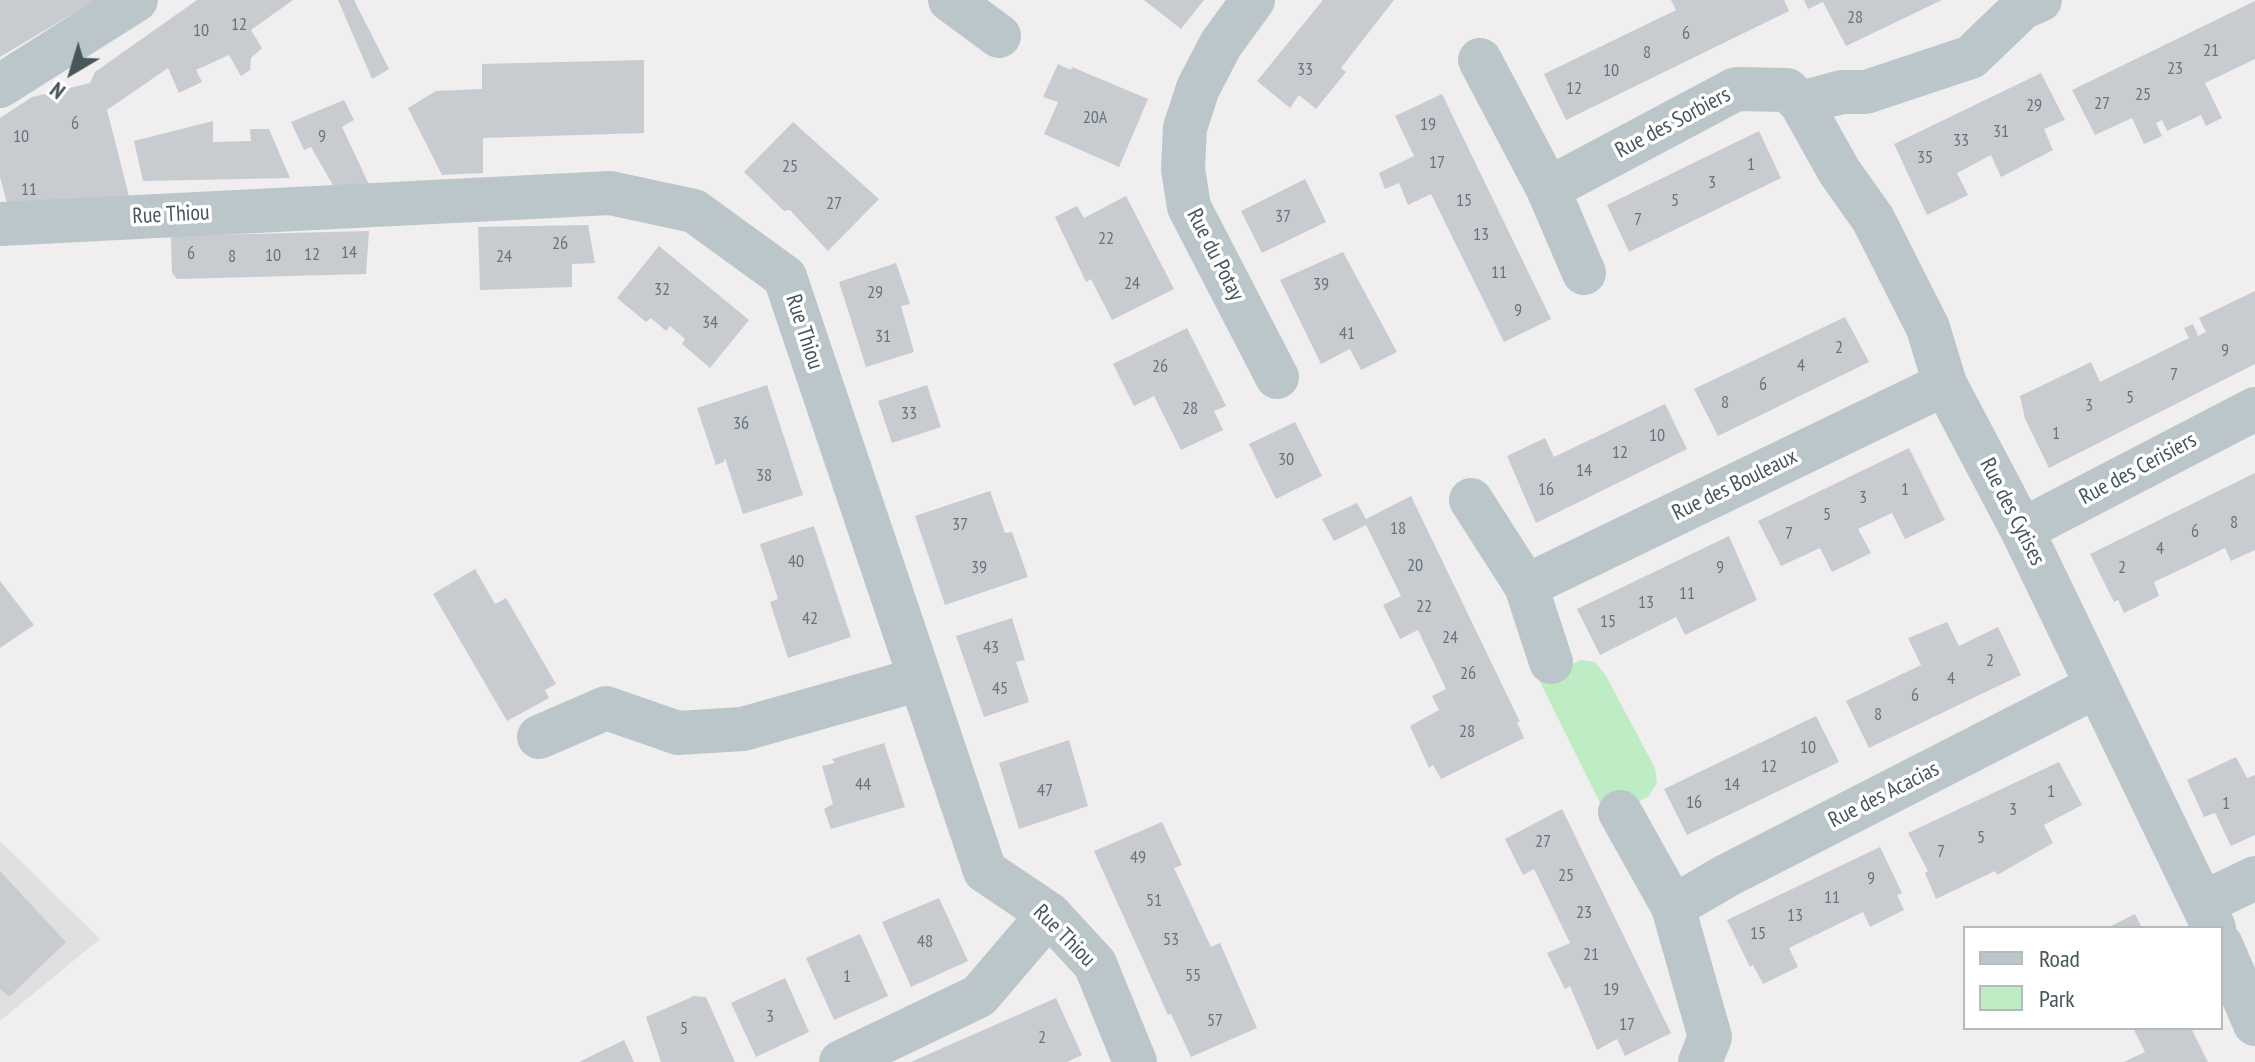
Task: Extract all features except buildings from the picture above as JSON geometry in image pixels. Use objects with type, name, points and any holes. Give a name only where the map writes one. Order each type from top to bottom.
[{"type":"street","points":[[0,86],[136,0]]},
{"type":"street","points":[[950,0],[999,36]]},
{"type":"street","name":"Rue du Potay","points":[[1253,0],[1221,44],[1198,88],[1185,128],[1183,169],[1189,207],[1277,377]]},
{"type":"street","points":[[1801,103],[1842,92],[1866,92],[1971,57],[2022,8],[2040,0]]},
{"type":"street","points":[[1480,60],[1548,189],[1584,273]]},
{"type":"street","name":"Rue des Sorbiers","points":[[1548,189],[1736,89],[1787,90],[1801,103]]},
{"type":"street","name":"Rue des Cytises","points":[[1801,103],[1839,171],[1873,219],[1928,328],[1945,384],[2022,530],[2208,915]]},
{"type":"street","name":"Rue Thiou","points":[[0,224],[610,193],[694,211],[785,277],[985,871],[1049,914],[1095,964],[1135,1062]]},
{"type":"street","name":"Rue des Bouleaux","points":[[1526,586],[1945,384]]},
{"type":"street","name":"Rue des Cerisiers","points":[[2022,530],[2255,409]]},
{"type":"street","points":[[1471,500],[1526,586],[1551,662]]},
{"type":"street","points":[[539,737],[606,708],[678,733],[743,729],[920,679]]},
{"type":"street","name":"Rue des Acacias","points":[[1673,907],[1726,876],[2097,686]]},
{"type":"street","points":[[1620,812],[1673,907],[1710,1037],[1700,1062]]},
{"type":"street","points":[[2208,915],[2255,878]]},
{"type":"street","points":[[841,1062],[979,996],[1049,914]]},
{"type":"street","points":[[2223,950],[2255,1024]]},
{"type":"shaded area","points":[[0,841],[100,939],[0,1021]]},
{"type":"green space","points":[[1581,660],[1595,662],[1606,676],[1655,768],[1657,783],[1648,797],[1607,817],[1539,680]]}]
